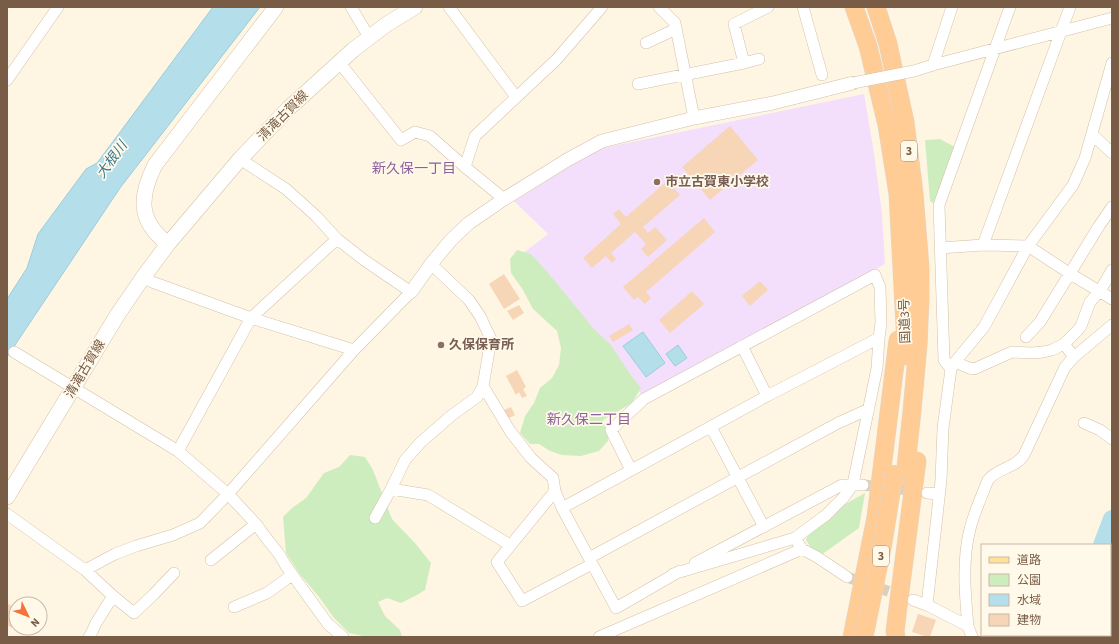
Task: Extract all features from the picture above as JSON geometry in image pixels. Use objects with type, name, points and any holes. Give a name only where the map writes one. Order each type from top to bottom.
[{"type":"highway","name":"国道3号","points":[[854,7],[868,46],[887,125],[912,298],[912,411],[900,475],[882,550],[864,637]]},
{"type":"highway","name":"国道3号","points":[[876,7],[888,44],[905,122],[914,193],[920,267],[912,298]]},
{"type":"highway","points":[[896,637],[896,619],[916,480],[922,419],[926,344],[912,298]]},
{"type":"highway","points":[[852,637],[876,517],[897,346],[912,298]]},
{"type":"highway","name":"国道3号","points":[[876,637],[893,547],[900,475]]},
{"type":"highway","points":[[885,637],[912,506]]},
{"type":"main road","points":[[168,244],[160,238],[147,221],[143,207],[149,178],[155,165],[276,7]]},
{"type":"main road","name":"清滝古賀線","points":[[7,497],[118,314],[168,244],[240,159],[290,108],[339,62],[369,37],[415,7]]},
{"type":"main road","points":[[1084,637],[1088,636]]},
{"type":"street","points":[[7,80],[58,7]]},
{"type":"street","points":[[351,7],[369,37]]},
{"type":"street","points":[[448,7],[516,97]]},
{"type":"street","points":[[465,167],[475,136],[556,60],[602,7]]},
{"type":"street","points":[[659,7],[675,23],[694,118]]},
{"type":"street","points":[[744,63],[734,24],[768,7]]},
{"type":"street","points":[[803,7],[822,75]]},
{"type":"street","points":[[932,65],[952,7]]},
{"type":"street","points":[[1010,7],[939,205],[944,360],[953,366],[974,369],[1012,352],[1043,352],[1052,350],[1064,344],[1081,326],[1090,302],[1100,290],[1112,270]]},
{"type":"street","points":[[983,245],[1070,7]]},
{"type":"street","points":[[85,570],[115,554],[173,535],[200,523],[228,494],[354,350],[411,292],[431,264],[451,240],[469,223],[504,199],[567,160],[602,141],[694,118],[773,103],[914,70],[1112,18]]},
{"type":"street","points":[[646,43],[676,29]]},
{"type":"street","points":[[638,84],[759,59]]},
{"type":"street","points":[[339,62],[401,140],[415,132],[430,136],[504,199]]},
{"type":"street","points":[[927,605],[941,480],[943,428],[953,366],[984,327],[1028,246],[1073,185],[1085,158],[1112,63]]},
{"type":"street","points":[[1092,134],[1112,153]]},
{"type":"street","points":[[240,159],[286,189],[316,216],[337,239],[364,260],[411,292]]},
{"type":"street","points":[[1026,337],[1040,322],[1069,273],[1112,207]]},
{"type":"street","points":[[178,451],[251,318],[337,239]]},
{"type":"street","points":[[940,248],[983,245],[1028,246],[1069,273],[1100,290],[1112,299]]},
{"type":"street","points":[[375,518],[405,460],[421,442],[452,415],[476,397],[482,386],[491,339],[480,316],[469,300],[431,264]]},
{"type":"street","points":[[631,470],[611,430],[644,399],[875,275],[880,287],[881,324],[877,368],[869,409],[858,484],[826,515],[795,538],[673,574]]},
{"type":"street","points":[[144,276],[152,282],[251,318],[354,350]]},
{"type":"street","points":[[972,637],[968,626],[964,572],[970,528],[988,480],[991,476],[1020,461],[1065,367],[1074,357],[1112,325]]},
{"type":"street","points":[[562,508],[767,396],[879,338]]},
{"type":"street","points":[[1064,344],[1074,357]]},
{"type":"street","points":[[742,346],[767,396]]},
{"type":"street","points":[[14,352],[178,451],[228,494],[256,524],[328,624],[343,637]]},
{"type":"street","points":[[482,386],[510,431],[531,458],[553,478],[555,491],[562,508],[616,608],[673,574],[842,485],[858,484]]},
{"type":"street","points":[[555,491],[497,562],[522,601],[738,477],[869,409]]},
{"type":"street","points":[[1084,423],[1100,430],[1112,439]]},
{"type":"street","points":[[711,427],[764,527]]},
{"type":"street","points":[[391,489],[428,494],[510,545]]},
{"type":"street","points":[[927,493],[939,494]]},
{"type":"street","points":[[7,514],[85,570],[134,613],[174,573]]},
{"type":"street","points":[[211,560],[256,524]]},
{"type":"street","points":[[795,538],[802,549],[847,576]]},
{"type":"street","points":[[599,637],[802,549]]},
{"type":"street","points":[[234,607],[267,593],[292,575]]},
{"type":"street","points":[[89,637],[98,618],[113,596]]},
{"type":"street","points":[[913,600],[927,605],[968,626]]},
{"type":"shaded area","points":[[864,94],[882,214],[885,264],[643,396],[522,254],[548,234],[514,201],[598,149]]},
{"type":"green space","points":[[940,139],[955,147],[935,204],[930,201],[925,140]]},
{"type":"green space","points":[[517,250],[531,254],[549,274],[594,329],[611,345],[641,388],[632,403],[603,420],[608,441],[599,451],[581,456],[562,455],[550,451],[539,444],[530,444],[520,433],[525,416],[534,403],[540,388],[552,378],[559,365],[561,348],[557,331],[533,309],[523,290],[511,273],[510,259]]},
{"type":"green space","points":[[350,455],[365,457],[373,470],[392,519],[415,543],[431,563],[425,590],[401,603],[387,598],[378,602],[385,616],[400,630],[402,637],[367,637],[349,633],[334,618],[299,573],[286,553],[283,517],[292,508],[306,498],[324,473],[339,467]]},
{"type":"green space","points":[[865,493],[859,528],[821,555],[813,551],[806,540],[807,537],[842,506]]},
{"type":"water","name":"大根川","points":[[213,7],[260,7],[120,188],[7,357],[7,299],[27,268],[38,234],[86,169],[97,163]]},
{"type":"water","points":[[643,332],[665,363],[646,377],[623,346]]},
{"type":"water","points":[[678,345],[687,358],[675,366],[666,354]]},
{"type":"building","points":[[730,126],[758,160],[710,200],[682,167]]},
{"type":"building","points":[[667,181],[680,195],[643,227],[648,233],[655,227],[667,240],[648,257],[641,249],[646,244],[635,232],[611,253],[616,259],[612,263],[606,256],[592,268],[583,258],[621,224],[613,214],[619,209],[626,217]]},
{"type":"building","points":[[704,218],[715,232],[646,292],[651,298],[645,304],[638,297],[634,300],[623,287]]},
{"type":"building","points":[[504,274],[520,299],[504,309],[489,284]]},
{"type":"building","points":[[760,281],[768,290],[750,306],[742,296]]},
{"type":"building","points":[[692,291],[704,304],[670,333],[659,320]]},
{"type":"building","points":[[519,305],[524,313],[513,320],[507,311]]},
{"type":"building","points":[[629,324],[633,330],[613,342],[609,336]]},
{"type":"building","points":[[517,370],[526,387],[523,389],[527,396],[522,398],[519,392],[516,395],[506,376]]},
{"type":"building","points":[[511,407],[515,415],[509,418],[504,410]]},
{"type":"building","points":[[7,603],[8,626],[7,625]]},
{"type":"building","points":[[918,614],[936,620],[930,637],[912,632]]},
{"type":"waterway","points":[[1102,544],[1112,519]]},
{"type":"tunnel","points":[[863,485],[918,491]]},
{"type":"tunnel","points":[[847,577],[905,597]]},
{"type":"place","name":"市立古賀東小学校","points":[[657,182]]},
{"type":"place","name":"久保保育所","points":[[441,345]]},
{"type":"district","name":"新久保一丁目","points":[[414,169]]},
{"type":"district","name":"新久保二丁目","points":[[589,420]]}]
